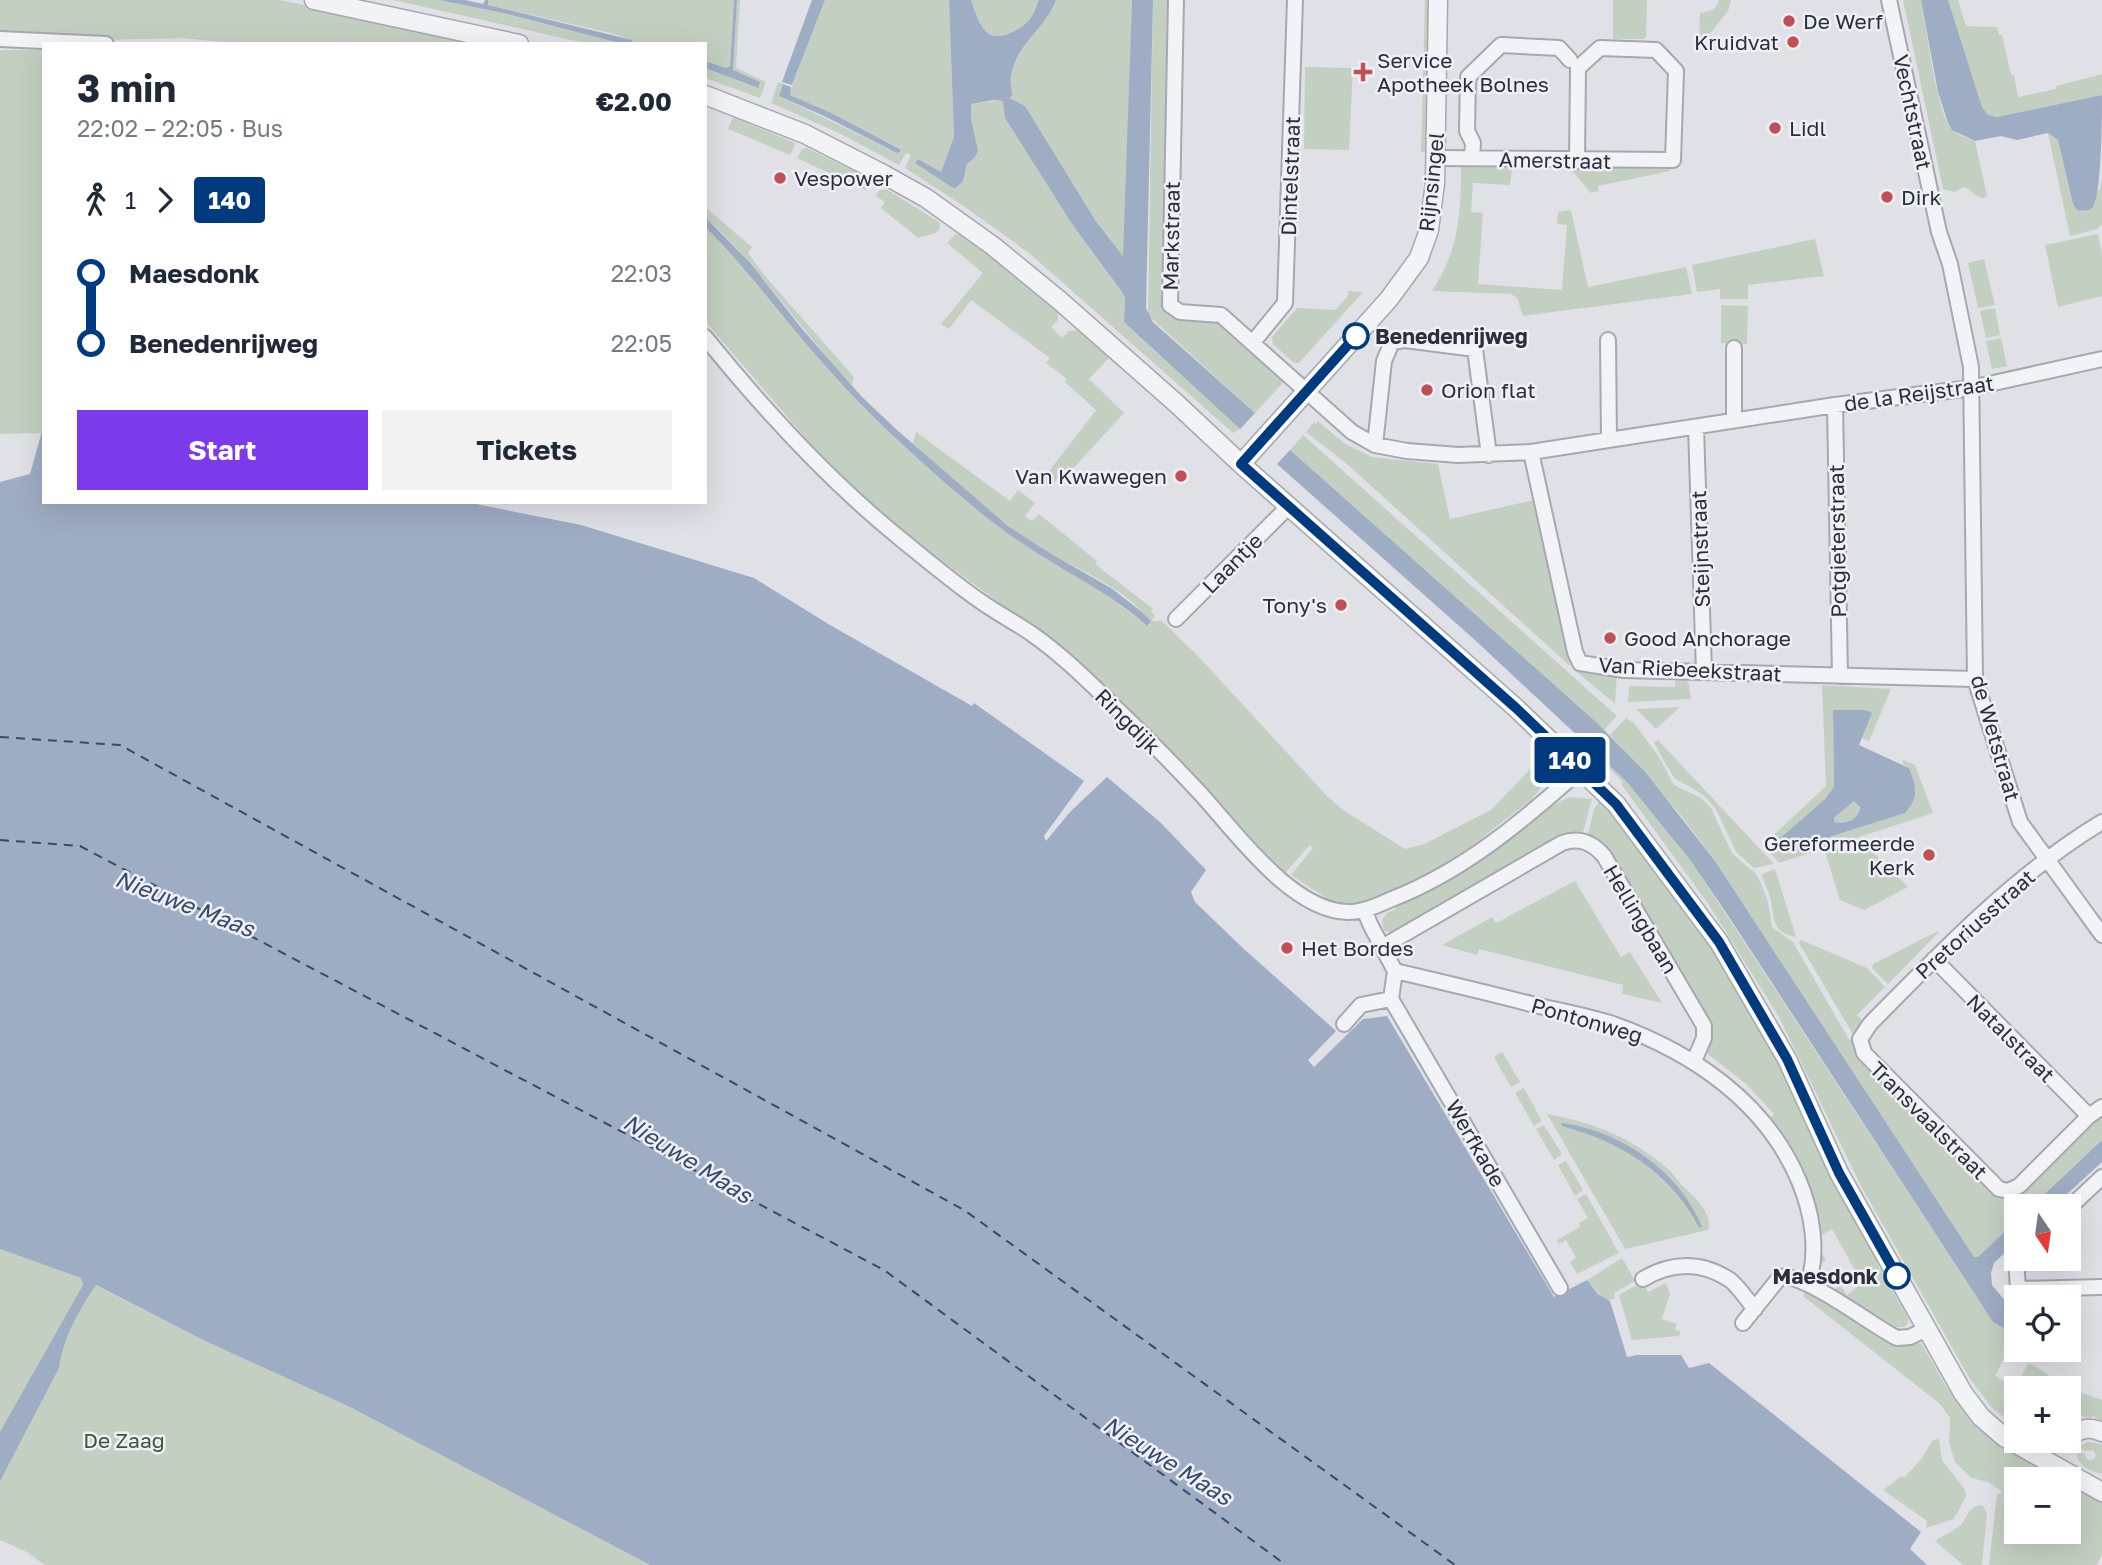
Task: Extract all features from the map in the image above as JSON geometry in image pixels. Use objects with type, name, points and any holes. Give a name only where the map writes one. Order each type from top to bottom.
[{"type":"street","points":[[314,0],[510,42]]},
{"type":"street","name":"Markstraat","points":[[1176,0],[1170,305],[1180,312],[1222,315],[1307,390]]},
{"type":"street","name":"Dintelstraat","points":[[1254,341],[1285,303],[1295,0]]},
{"type":"street","name":"Rijnsingel","points":[[1241,464],[1389,299],[1419,258],[1430,230],[1437,158],[1438,0]]},
{"type":"street","name":"Vechtstraat","points":[[1889,0],[1939,232],[1950,264],[1970,355],[1971,388]]},
{"type":"street","points":[[0,39],[64,42]]},
{"type":"street","points":[[1472,158],[1473,143],[1467,131],[1468,77],[1501,46],[1559,48],[1574,64],[1577,161]]},
{"type":"street","name":"Amerstraat","points":[[1437,158],[1673,160],[1676,71],[1656,50],[1600,48],[1574,64]]},
{"type":"street","points":[[707,96],[805,134],[926,198],[993,246],[1177,404],[1581,769],[1616,804],[1719,942],[1787,1059],[1839,1173],[1963,1393],[1981,1417],[2004,1437],[2102,1492]]},
{"type":"street","name":"Ringdijk","points":[[707,339],[746,388],[835,480],[900,538],[983,603],[1033,634],[1078,671],[1141,732],[1252,852],[1283,880],[1322,906],[1348,912],[1364,910],[1436,880],[1490,844],[1542,804],[1581,769]]},
{"type":"street","points":[[1374,445],[1384,361],[1392,342],[1405,340],[1475,349],[1489,455]]},
{"type":"street","points":[[1608,340],[1609,439]]},
{"type":"street","points":[[1734,348],[1734,420]]},
{"type":"street","name":"de la Reijstraat","points":[[1307,390],[1352,432],[1374,445],[1407,451],[1489,455],[1531,452],[1835,405],[1971,388],[2102,359]]},
{"type":"street","name":"de Wetstraat","points":[[1971,388],[1975,679],[2021,822],[2102,935]]},
{"type":"street","name":"Potgieterstraat","points":[[1835,405],[1840,677]]},
{"type":"street","name":"Steijnstraat","points":[[1696,427],[1704,672]]},
{"type":"street","name":"Van Riebeekstraat","points":[[1531,452],[1575,652],[1580,663],[1624,670],[1745,671],[1840,677],[1975,679]]},
{"type":"street","name":"Laantje","points":[[1176,619],[1289,506]]},
{"type":"street","name":"Pretoriusstraat","points":[[1860,1039],[1870,1024],[1989,907],[2102,822]]},
{"type":"street","name":"Hellingbaan","points":[[1382,947],[1562,843],[1572,839],[1584,841],[1595,845],[1604,856],[1704,1026],[1704,1038],[1694,1060]]},
{"type":"street","points":[[1344,1024],[1361,1005],[1391,999],[1395,971],[1364,910]]},
{"type":"street","name":"Natalstraat","points":[[1934,959],[2089,1116]]},
{"type":"street","name":"Pontonweg","points":[[1395,971],[1610,1023],[1694,1060],[1736,1093],[1771,1130],[1789,1157],[1805,1195],[1811,1221],[1813,1270],[1808,1284]]},
{"type":"street","name":"Werfkade","points":[[1391,999],[1560,1288]]},
{"type":"street","name":"Transvaalstraat","points":[[1860,1039],[1864,1053],[1999,1189],[2008,1191],[2019,1186],[2089,1116]]},
{"type":"street","points":[[2089,1116],[2102,1107]]},
{"type":"street","points":[[2081,1197],[2102,1177]]},
{"type":"street","points":[[1643,1279],[1667,1267],[1690,1265],[1710,1269],[1732,1282],[1755,1309]]},
{"type":"street","points":[[2017,1271],[2018,1289],[2102,1287]]},
{"type":"street","points":[[1743,1324],[1780,1277],[1789,1276],[1808,1284],[1897,1338],[1910,1337],[1926,1329]]},
{"type":"street","points":[[2081,1430],[2093,1428],[2102,1432]]},
{"type":"street","points":[[2051,1463],[2058,1453]]},
{"type":"green space","points":[[0,0],[280,0],[484,42],[222,42],[182,38],[101,40],[0,34]]},
{"type":"green space","points":[[393,0],[439,0],[615,42],[580,42]]},
{"type":"green space","points":[[488,0],[734,0],[730,66],[726,68],[707,62],[707,42],[631,42],[615,34],[488,5]]},
{"type":"green space","points":[[737,0],[740,0],[736,68],[766,82],[760,98],[707,79],[707,69],[757,88],[759,82],[733,71]]},
{"type":"green space","points":[[825,0],[949,0],[954,137],[941,172],[918,159],[915,163],[956,188],[963,181],[967,164],[978,150],[971,119],[971,104],[1004,100],[1005,118],[1072,224],[1122,292],[1125,298],[1124,322],[1240,429],[1233,433],[1029,253],[905,168],[911,155],[906,153],[899,165],[837,132],[771,103],[778,82],[783,84],[779,96],[897,153],[900,152],[900,148],[789,94]]},
{"type":"green space","points":[[971,0],[1039,0],[1032,16],[1025,23],[1010,33],[994,36],[983,27]]},
{"type":"green space","points":[[1056,0],[1132,0],[1124,257],[1008,98],[1017,58]]},
{"type":"green space","points":[[1153,0],[1168,0],[1162,301],[1165,310],[1178,319],[1223,323],[1288,377],[1255,413],[1148,315]]},
{"type":"green space","points":[[1425,0],[1432,0],[1428,152],[1421,152]]},
{"type":"green space","points":[[1613,0],[1647,0],[1644,39],[1613,39]]},
{"type":"green space","points":[[1719,0],[1731,0],[1728,11],[1699,47],[1700,13],[1714,8]]},
{"type":"green space","points":[[1903,0],[1921,0],[1941,105],[1951,128],[1975,141],[1987,196],[1983,198],[1964,187],[1954,192],[1943,189]]},
{"type":"green space","points":[[1948,0],[1958,0],[1966,26],[1997,27],[1999,35],[2002,35],[2011,75],[2014,75],[2018,97],[2056,89],[2056,86],[2102,74],[2102,95],[1997,117],[1988,115],[1982,107]]},
{"type":"green space","points":[[0,50],[42,50],[42,433],[0,434]]},
{"type":"green space","points":[[1305,67],[1353,68],[1349,150],[1304,149]]},
{"type":"green space","points":[[733,117],[793,142],[795,145],[790,155],[728,129]]},
{"type":"green space","points":[[2048,133],[2058,140],[2073,204],[2100,189],[2102,176],[2102,224],[2098,229],[2070,236]]},
{"type":"green space","points":[[807,148],[866,177],[868,186],[865,190],[797,158],[802,149]]},
{"type":"green space","points":[[1568,166],[1670,171],[1598,186],[1599,191],[1591,193]]},
{"type":"green space","points":[[1461,167],[1512,168],[1510,185],[1473,183],[1471,212],[1483,213],[1478,284],[1562,290],[1567,225],[1557,224],[1558,212],[1571,210],[1588,287],[1686,267],[1692,294],[1523,316],[1517,298],[1511,294],[1432,291],[1448,261],[1457,231]]},
{"type":"green space","points":[[886,189],[939,222],[940,228],[936,233],[918,238],[881,208],[885,202],[876,196],[878,191]]},
{"type":"green space","points":[[707,209],[752,247],[748,253],[764,275],[854,377],[852,385],[744,257],[707,219]]},
{"type":"green space","points":[[707,229],[758,282],[831,372],[859,402],[943,481],[1015,538],[1100,589],[1147,626],[1150,621],[1125,597],[1034,544],[971,496],[913,443],[916,432],[1010,501],[1018,490],[1035,503],[1025,516],[1032,521],[1039,514],[1097,561],[1095,564],[1153,609],[1151,611],[1155,616],[1151,621],[1162,621],[1197,655],[1343,810],[1405,849],[1424,844],[1491,810],[1538,761],[1542,752],[1547,766],[1546,778],[1531,800],[1470,847],[1421,878],[1364,901],[1344,904],[1329,900],[1291,875],[1313,848],[1310,845],[1284,874],[1035,629],[923,547],[865,498],[808,441],[707,323]]},
{"type":"green space","points":[[961,233],[967,234],[1058,308],[1058,320],[1051,327],[1062,338],[1069,331],[1083,330],[1111,356],[1089,379],[1124,413],[1068,474],[1062,470],[1051,488],[1044,484],[1046,475],[1096,410],[1065,382],[1067,379],[1046,363],[1050,358],[971,300],[949,329],[941,324],[983,273],[947,243]]},
{"type":"green space","points":[[2098,234],[2102,254],[2102,296],[2058,307],[2045,245]]},
{"type":"green space","points":[[1815,239],[1824,276],[1748,285],[1748,299],[1720,299],[1720,289],[1697,292],[1692,265]]},
{"type":"green space","points":[[1984,259],[1995,305],[1978,308],[1968,263]]},
{"type":"green space","points":[[1348,291],[1363,292],[1299,363],[1294,363],[1273,344],[1272,337],[1297,308],[1335,310],[1348,296]]},
{"type":"green space","points":[[1721,305],[1748,306],[1747,344],[1721,343]]},
{"type":"green space","points":[[1995,308],[2000,335],[1986,338],[1980,311]]},
{"type":"green space","points":[[2001,338],[2007,366],[1992,369],[1986,341]]},
{"type":"green space","points":[[1318,421],[1344,443],[1372,457],[1438,464],[1450,519],[1534,500],[1570,666],[1347,464],[1306,432]]},
{"type":"green space","points":[[1303,435],[1617,716],[1604,730],[1290,450]]},
{"type":"green space","points":[[1574,670],[1617,672],[1615,704],[1612,701]]},
{"type":"green space","points":[[1676,677],[1684,677],[1689,684],[1691,699],[1628,702],[1629,686],[1675,687]]},
{"type":"green space","points":[[1822,685],[1891,689],[1869,741],[1862,738],[1871,713],[1865,710],[1833,710],[1834,787],[1825,799],[1778,840],[1785,851],[1905,813],[1916,792],[1909,768],[1903,764],[1903,760],[1915,765],[1933,813],[1779,863],[1763,845],[1826,786]]},
{"type":"green space","points":[[1680,707],[1656,729],[1636,709]]},
{"type":"green space","points":[[1626,718],[1634,723],[1659,757],[1674,785],[1701,798],[1711,808],[1732,853],[1756,874],[1761,883],[1768,902],[1772,927],[1793,942],[1848,1038],[1854,1042],[1856,1052],[2004,1195],[2004,1232],[1978,1257],[1974,1257],[1715,861],[1680,814],[1610,735]]},
{"type":"green space","points":[[1658,740],[1774,864],[1754,868],[1736,852],[1717,811],[1709,801],[1674,778],[1654,743]]},
{"type":"green space","points":[[1595,751],[1626,781],[1691,861],[1993,1322],[2004,1328],[2004,1358],[1995,1376],[2004,1381],[2004,1418],[1992,1408],[1970,1379],[1861,1186],[1779,1017],[1709,905],[1621,784],[1623,782],[1593,753]]},
{"type":"green space","points":[[1570,797],[1592,799],[1582,836],[1558,838],[1393,935],[1384,931],[1382,920],[1387,913],[1396,909],[1395,906],[1453,876],[1545,810]]},
{"type":"green space","points":[[1600,800],[1613,812],[1695,919],[1761,1025],[1880,1259],[1876,1262],[1908,1317],[1908,1323],[1904,1327],[1897,1327],[1833,1290],[1841,1286],[1847,1295],[1862,1283],[1832,1229],[1823,1234],[1818,1231],[1768,1121],[1774,1114],[1746,1084],[1704,1051],[1708,1041],[1587,838],[1594,809]]},
{"type":"green space","points":[[1854,801],[1859,807],[1857,816],[1844,822],[1834,822],[1834,818]]},
{"type":"green space","points":[[1861,840],[1908,887],[1864,910],[1840,900],[1825,852]]},
{"type":"green space","points":[[1775,869],[1796,937],[1782,932],[1775,923],[1762,874]]},
{"type":"green space","points":[[1575,881],[1621,957],[1630,952],[1662,1003],[1622,994],[1623,985],[1479,949],[1477,955],[1442,945],[1492,917],[1496,923]]},
{"type":"green space","points":[[1938,931],[1888,984],[1872,968],[1873,964]]},
{"type":"green space","points":[[1801,940],[1867,968],[1885,987],[1857,1015],[1864,1022],[1854,1036],[1799,943]]},
{"type":"green space","points":[[1502,1052],[1520,1082],[1511,1087],[1494,1057]]},
{"type":"green space","points":[[1524,1088],[1542,1121],[1534,1126],[1515,1093]]},
{"type":"green space","points":[[1547,1114],[1612,1133],[1655,1159],[1669,1170],[1703,1208],[1708,1219],[1708,1230],[1625,1249]]},
{"type":"green space","points":[[2102,1116],[2102,1140],[2045,1194],[2005,1194]]},
{"type":"green space","points":[[1544,1125],[1562,1154],[1554,1160],[1536,1129]]},
{"type":"green space","points":[[1566,1161],[1583,1190],[1575,1196],[1558,1165]]},
{"type":"green space","points":[[1586,1194],[1619,1253],[1577,1274],[1570,1262],[1576,1258],[1566,1240],[1559,1244],[1557,1240],[1580,1227],[1579,1223],[1588,1218],[1577,1199]]},
{"type":"green space","name":"De Zaag","points":[[0,1249],[81,1278],[203,1340],[350,1407],[650,1565],[45,1565],[27,1552],[0,1540]]},
{"type":"green space","points":[[1818,1251],[1821,1251],[1826,1260],[1819,1265],[1832,1289],[1821,1283],[1821,1273],[1817,1272]]},
{"type":"green space","points":[[1622,1258],[1635,1281],[1614,1293],[1615,1299],[1605,1300],[1587,1280]]},
{"type":"green space","points":[[1642,1282],[1648,1292],[1666,1283],[1670,1294],[1662,1319],[1677,1324],[1675,1330],[1681,1332],[1679,1336],[1632,1340],[1619,1295]]},
{"type":"green space","points":[[1806,1290],[1899,1344],[1921,1343],[1947,1388],[1970,1416],[2004,1438],[2004,1453],[2027,1453],[2049,1467],[2004,1467],[2004,1544],[2081,1544],[2081,1487],[2102,1498],[2102,1554],[2097,1565],[1989,1565],[1997,1494],[2003,1492],[1988,1482],[1971,1478],[1955,1462],[1949,1443],[1950,1418],[1940,1404],[1803,1296]]},
{"type":"green space","points":[[2028,1364],[2050,1376],[2022,1376]]},
{"type":"green space","points":[[2081,1393],[2102,1400],[2102,1421],[2093,1416],[2081,1416]]},
{"type":"green space","points":[[1939,1439],[1942,1460],[1965,1490],[1966,1496],[1954,1519],[1926,1528],[1927,1521],[1883,1490],[1902,1476],[1904,1478],[1922,1458],[1933,1440]]},
{"type":"green space","points":[[2088,1442],[2102,1444],[2102,1474],[2088,1469],[2078,1459],[2077,1453],[2081,1452],[2088,1460],[2094,1459],[2096,1455],[2093,1450],[2081,1449],[2081,1446]]},
{"type":"green space","points":[[1983,1506],[1987,1514],[1982,1565],[1963,1565],[1936,1542],[1959,1526],[1973,1508]]},
{"type":"water","points":[[439,0],[465,0],[483,4],[488,0],[488,5],[632,40],[615,42],[503,13]]},
{"type":"water","points":[[734,0],[737,0],[733,70],[760,82],[758,88],[707,69],[707,62],[726,68],[730,66]]},
{"type":"water","points":[[812,0],[825,0],[792,85],[782,82]]},
{"type":"water","points":[[949,0],[971,0],[983,27],[989,34],[999,36],[1016,30],[1025,23],[1032,16],[1039,0],[1056,0],[1045,20],[1017,57],[1011,79],[1012,96],[1009,98],[1025,106],[1095,220],[1123,256],[1132,0],[1153,0],[1146,308],[1153,322],[1255,413],[1240,429],[1124,322],[1125,298],[1122,292],[1072,224],[1005,118],[1003,101],[971,104],[971,119],[978,150],[967,164],[963,181],[956,188],[915,163],[918,159],[941,172],[954,137]]},
{"type":"water","points":[[1921,0],[1948,0],[1982,107],[1988,115],[1997,117],[2102,95],[2100,171],[2093,207],[2077,210],[2073,204],[2058,140],[2048,133],[2017,140],[2001,136],[1975,141],[1952,130],[1938,92]]},
{"type":"water","points":[[783,84],[791,87],[790,95],[831,113],[900,149],[900,152],[897,153],[779,96]]},
{"type":"water","points":[[707,219],[751,264],[803,330],[862,397],[897,430],[1008,526],[1111,588],[1142,612],[1151,621],[1147,626],[1089,584],[1017,540],[944,482],[857,400],[707,229]]},
{"type":"water","name":"Nieuwe Maas","points":[[42,431],[42,504],[476,504],[581,525],[754,578],[972,706],[974,703],[1084,781],[1044,836],[1046,841],[1070,812],[1107,777],[1161,823],[1206,870],[1191,892],[1195,902],[1336,1031],[1308,1060],[1314,1067],[1363,1019],[1387,1016],[1554,1297],[1587,1280],[1598,1294],[1610,1301],[1627,1357],[1681,1355],[1689,1368],[1709,1363],[1921,1532],[1910,1549],[1927,1565],[650,1565],[350,1407],[203,1340],[96,1285],[73,1325],[59,1368],[0,1481],[0,1432],[83,1285],[81,1278],[0,1249],[0,482],[30,474]]},
{"type":"water","points":[[1290,450],[1597,723],[1646,773],[1715,861],[1974,1257],[1978,1257],[2004,1232],[2004,1253],[1994,1263],[1991,1273],[1992,1285],[2004,1300],[2004,1328],[1993,1322],[1691,861],[1626,781],[1476,641],[1277,464]]},
{"type":"water","points":[[1833,710],[1865,710],[1872,713],[1859,745],[1909,768],[1915,791],[1910,807],[1905,813],[1785,851],[1780,850],[1778,840],[1825,799],[1834,787]],"holes":[[[1854,801],[1860,807],[1851,820],[1834,822],[1834,818]]]},
{"type":"water","points":[[1561,1123],[1604,1134],[1645,1157],[1679,1188],[1702,1227],[1699,1227],[1674,1190],[1642,1162],[1624,1150],[1562,1126]]},
{"type":"water","points":[[2102,1140],[2102,1162],[2067,1194],[2045,1194]]},
{"type":"ferry route","points":[[0,737],[120,745],[964,1210],[1455,1565]]},
{"type":"ferry route","points":[[0,840],[80,846],[884,1270],[1286,1565]]},
{"type":"bus line","name":"140","points":[[1356,336],[1241,464],[1516,708],[1616,804],[1719,942],[1787,1059],[1839,1173],[1897,1276]]},
{"type":"place","name":"De Werf","points":[[1789,21]]},
{"type":"place","name":"Kruidvat","points":[[1793,42]]},
{"type":"place","name":"Service Apotheek Bolnes","points":[[1363,72]]},
{"type":"place","name":"Lidl","points":[[1775,128]]},
{"type":"place","name":"Vespower","points":[[780,178]]},
{"type":"place","name":"Dirk","points":[[1887,197]]},
{"type":"place","name":"Benedenrijweg","points":[[1356,336]]},
{"type":"place","name":"Orion flat","points":[[1427,390]]},
{"type":"place","name":"Van Kwawegen","points":[[1181,476]]},
{"type":"place","name":"Tony's","points":[[1341,605]]},
{"type":"place","name":"Good Anchorage","points":[[1610,638]]},
{"type":"place","name":"Gereformeerde Kerk","points":[[1929,855]]},
{"type":"place","name":"Het Bordes","points":[[1287,948]]},
{"type":"place","name":"Maesdonk","points":[[1897,1276]]}]
